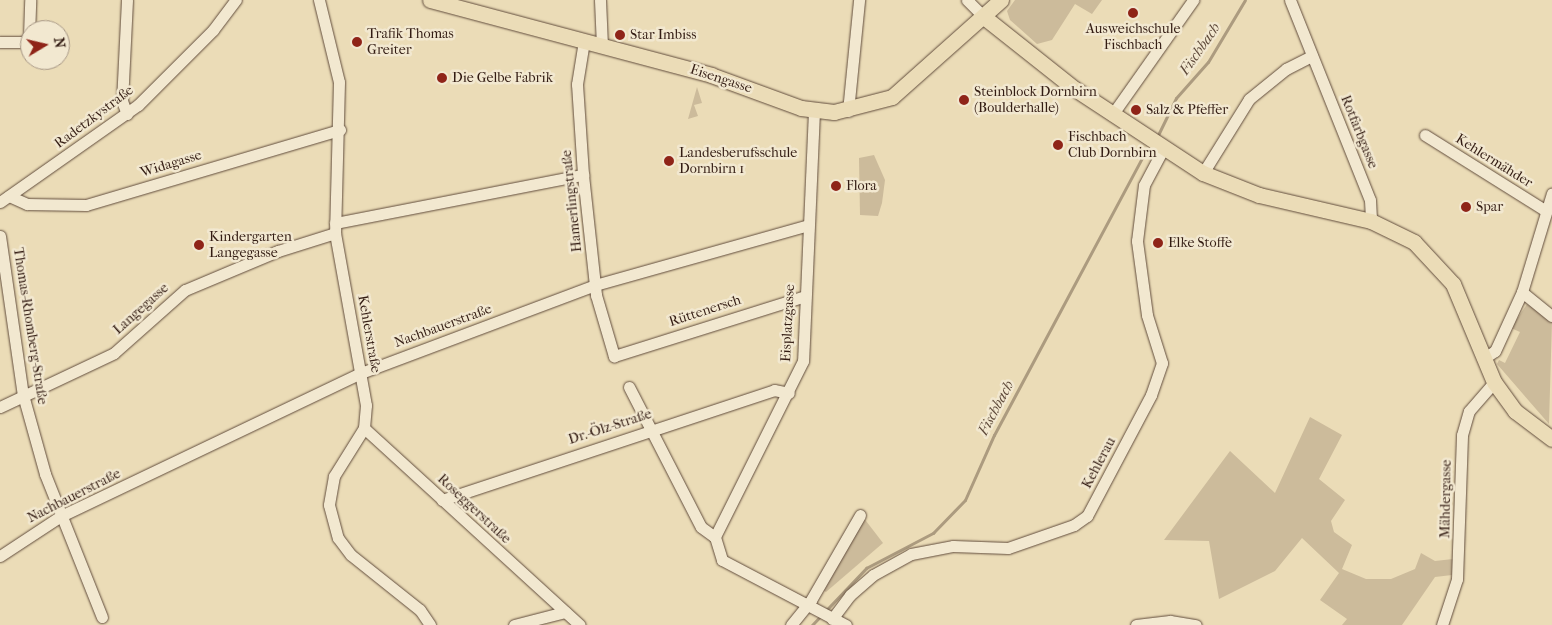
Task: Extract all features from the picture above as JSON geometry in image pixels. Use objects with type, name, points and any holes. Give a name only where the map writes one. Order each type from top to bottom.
[{"type":"main road","name":"Eisengasse","points":[[430,0],[711,74],[814,111],[848,111],[892,97],[1001,0]]},
{"type":"main road","points":[[984,17],[1112,115],[1163,150],[1203,173],[1259,195],[1371,221],[1412,240],[1441,267],[1463,304],[1483,359],[1494,382],[1515,411],[1552,439]]},
{"type":"street","points":[[0,42],[24,42],[29,36],[30,0]]},
{"type":"street","points":[[126,0],[122,101],[127,114]]},
{"type":"street","name":"Radetzkystraße","points":[[5,199],[127,114],[214,30],[236,0]]},
{"type":"street","name":"Kehlerstraße","points":[[319,0],[339,82],[340,130],[335,228],[361,373],[364,428]]},
{"type":"street","points":[[600,0],[602,45]]},
{"type":"street","points":[[848,111],[859,0]]},
{"type":"street","points":[[967,0],[984,17]]},
{"type":"street","points":[[1112,115],[1194,0]]},
{"type":"street","name":"Rotfarbgasse","points":[[1290,0],[1370,200],[1371,221]]},
{"type":"street","name":"Hamerlingstraße","points":[[584,41],[577,84],[583,175],[595,285],[614,356]]},
{"type":"street","points":[[1203,173],[1249,99],[1286,69],[1312,56]]},
{"type":"street","name":"Eisplatzgasse","points":[[715,542],[803,361],[814,111]]},
{"type":"street","name":"Widagasse","points":[[5,199],[27,204],[86,205],[340,130]]},
{"type":"street","name":"Kehlermähder","points":[[1426,135],[1546,211]]},
{"type":"street","name":"Kehlerau","points":[[830,618],[850,595],[872,575],[910,554],[953,546],[1008,548],[1074,525],[1087,516],[1151,396],[1162,362],[1147,315],[1137,241],[1144,185],[1163,150]]},
{"type":"street","name":"Langegasse","points":[[0,408],[23,394],[114,353],[185,290],[278,250],[335,228],[583,175]]},
{"type":"street","points":[[1483,359],[1496,351],[1522,292],[1552,193]]},
{"type":"street","name":"Nachbauerstraße","points":[[0,556],[61,516],[361,373],[595,285],[808,225]]},
{"type":"street","name":"Thomas-Rhomberg-Straße","points":[[0,236],[4,295],[23,394],[61,516],[102,616]]},
{"type":"street","points":[[1522,292],[1552,316]]},
{"type":"street","name":"Rüttenersch","points":[[614,356],[806,296]]},
{"type":"street","name":"Mähdergasse","points":[[1442,625],[1453,601],[1457,579],[1462,435],[1469,411],[1494,382]]},
{"type":"street","points":[[629,386],[654,428],[701,527],[715,542],[722,560],[809,608],[846,625]]},
{"type":"street","name":"Dr.-Ölz-Straße","points":[[442,500],[654,428],[774,390],[789,393]]},
{"type":"street","points":[[364,428],[334,476],[329,492],[332,522],[338,538],[359,564],[420,610],[430,625]]},
{"type":"street","name":"Roseggerstraße","points":[[364,428],[580,625]]},
{"type":"street","points":[[791,625],[809,608],[860,516]]},
{"type":"street","points":[[514,625],[565,612]]},
{"type":"street","points":[[1136,625],[1170,621],[1196,625]]},
{"type":"shaded area","points":[[1015,0],[1102,0],[1092,14],[1075,4],[1052,40],[1037,44],[1010,20],[1007,11]]},
{"type":"shaded area","points":[[697,87],[702,103],[694,105],[698,116],[688,119]]},
{"type":"shaded area","points":[[874,155],[885,180],[882,203],[878,216],[860,215],[859,158]]},
{"type":"shaded area","points":[[1527,304],[1552,320],[1549,424],[1497,364],[1499,360],[1505,363],[1520,332],[1511,328]]},
{"type":"shaded area","points":[[1310,417],[1342,435],[1319,479],[1345,500],[1331,521],[1334,532],[1352,545],[1342,569],[1366,579],[1391,579],[1415,569],[1421,553],[1435,561],[1453,559],[1452,575],[1435,577],[1402,625],[1342,625],[1347,619],[1320,600],[1339,573],[1302,538],[1275,571],[1219,599],[1209,541],[1164,540],[1230,451],[1275,493]]},
{"type":"shaded area","points":[[863,517],[883,543],[826,592],[821,589]]},
{"type":"waterway","name":"Fischbach","points":[[1158,135],[1176,98],[1208,62],[1245,0]]},
{"type":"waterway","name":"Fischbach","points":[[812,625],[866,568],[933,533],[965,500],[994,435],[1145,152]]},
{"type":"place","name":"Ausweichschule Fischbach","points":[[1133,13]]},
{"type":"place","name":"Star Imbiss","points":[[620,35]]},
{"type":"place","name":"Trafik Thomas Greiter","points":[[357,42]]},
{"type":"place","name":"Die Gelbe Fabrik","points":[[442,78]]},
{"type":"place","name":"Steinblock Dornbirn (Boulderhalle)","points":[[964,100]]},
{"type":"place","name":"Salz & Pfeffer","points":[[1136,110]]},
{"type":"place","name":"Fischbach Club Dornbirn","points":[[1058,145]]},
{"type":"place","name":"Landesberufsschule Dornbirn 1","points":[[669,161]]},
{"type":"place","name":"Flora","points":[[836,186]]},
{"type":"place","name":"Spar","points":[[1466,207]]},
{"type":"place","name":"Elke Stoffe","points":[[1158,243]]},
{"type":"place","name":"Kindergarten Langegasse","points":[[199,245]]}]
